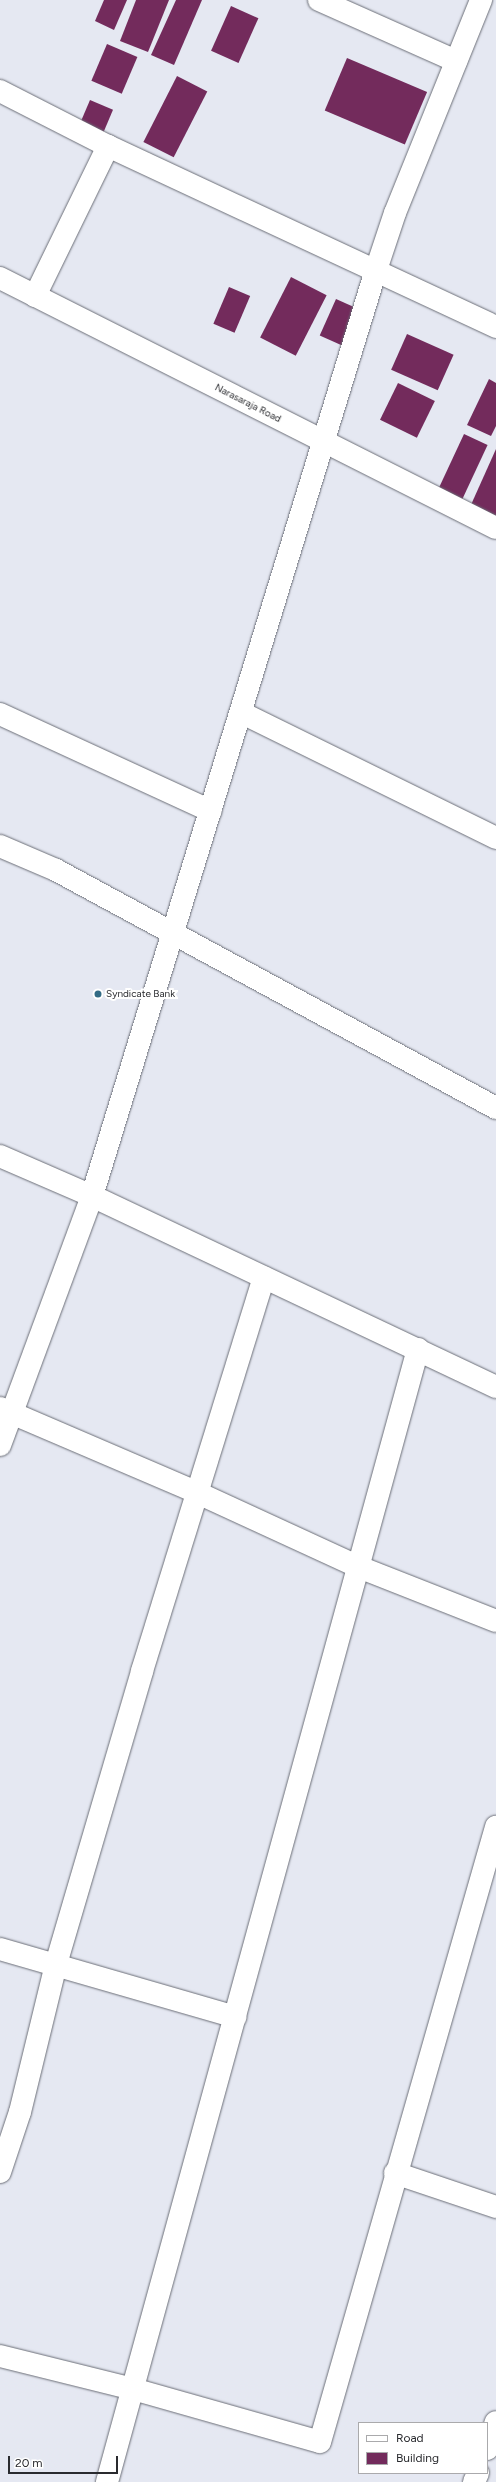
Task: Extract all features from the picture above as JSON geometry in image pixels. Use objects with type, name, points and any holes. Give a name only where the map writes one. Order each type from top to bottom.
[{"type":"street","points":[[319,0],[456,61]]},
{"type":"street","points":[[0,1445],[6,1410],[92,1196],[242,713],[375,273],[395,213],[481,0]]},
{"type":"street","points":[[0,91],[108,146],[375,273],[496,327]]},
{"type":"street","points":[[34,296],[108,146]]},
{"type":"street","name":"Narasaraja Road","points":[[0,278],[496,528]]},
{"type":"street","points":[[242,713],[496,838]]},
{"type":"street","points":[[0,714],[211,811]]},
{"type":"street","points":[[0,846],[56,870],[496,1108]]},
{"type":"street","points":[[0,1156],[92,1196],[496,1387]]},
{"type":"street","points":[[0,2172],[20,2112],[56,1964],[196,1492],[264,1277]]},
{"type":"street","points":[[107,2482],[418,1349]]},
{"type":"street","points":[[6,1410],[196,1492],[359,1567],[496,1621]]},
{"type":"street","points":[[0,2356],[133,2389],[320,2442],[395,2173],[496,1827]]},
{"type":"street","points":[[0,1949],[235,2017]]},
{"type":"street","points":[[395,2173],[496,2207]]},
{"type":"street","points":[[488,2446],[496,2422]]},
{"type":"building","points":[[104,0],[127,0],[114,30],[95,21]]},
{"type":"building","points":[[136,0],[169,0],[148,52],[120,41]]},
{"type":"building","points":[[176,0],[202,0],[174,65],[151,55]]},
{"type":"building","points":[[231,6],[258,18],[238,63],[211,51]]},
{"type":"building","points":[[107,44],[137,57],[122,94],[91,81]]},
{"type":"building","points":[[347,58],[427,92],[405,144],[325,110]]},
{"type":"building","points":[[177,76],[207,91],[174,157],[143,142]]},
{"type":"building","points":[[90,100],[113,110],[101,137],[78,128]]},
{"type":"building","points":[[291,277],[327,295],[296,356],[260,338]]},
{"type":"building","points":[[229,287],[250,296],[235,333],[213,324]]},
{"type":"building","points":[[336,299],[361,310],[344,347],[320,336]]},
{"type":"building","points":[[407,334],[454,355],[438,390],[391,370]]},
{"type":"building","points":[[489,379],[496,383],[496,426],[491,436],[467,425]]},
{"type":"building","points":[[398,383],[435,401],[417,438],[380,420]]},
{"type":"building","points":[[464,434],[488,445],[458,508],[434,497]]},
{"type":"building","points":[[496,449],[496,519],[470,507]]},
{"type":"place","name":"Syndicate Bank","points":[[98,994]]}]
